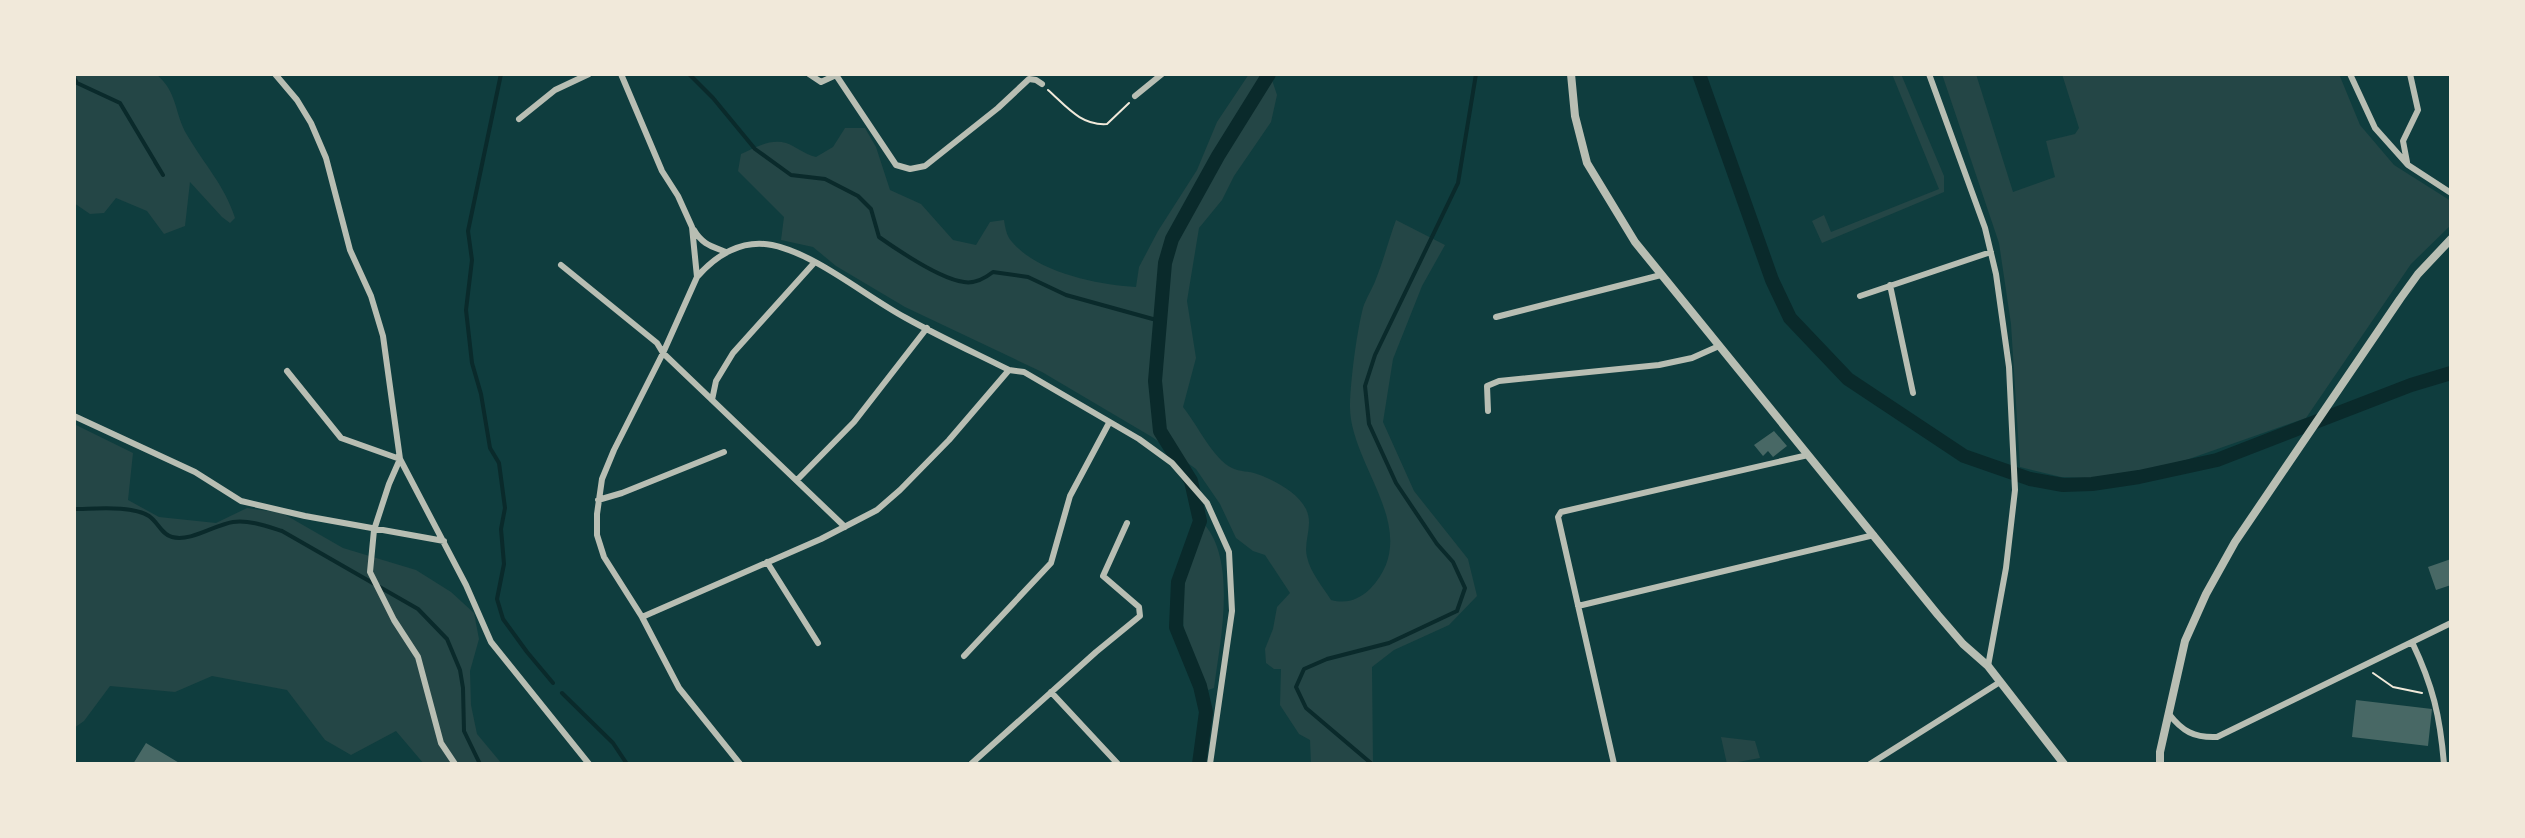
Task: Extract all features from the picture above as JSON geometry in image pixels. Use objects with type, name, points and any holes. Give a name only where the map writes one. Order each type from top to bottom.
[{"type":"street","points":[[275,74],[311,123],[321,147],[350,250],[371,296],[383,336],[400,459],[444,541],[491,642],[589,764]]},
{"type":"street","points":[[519,119],[555,90],[589,74]]},
{"type":"street","points":[[621,74],[649,142],[699,240],[726,252]]},
{"type":"street","points":[[809,74],[821,82],[837,75],[896,165],[910,169],[925,166],[1029,79],[1042,84]]},
{"type":"street","points":[[1135,96],[1162,74]]},
{"type":"street","points":[[1571,74],[1575,116],[1587,163],[1635,242],[1956,636],[1988,666],[2064,764]]},
{"type":"street","points":[[1929,74],[1969,181],[1991,252],[2009,367],[2015,490],[2006,568],[1988,666]]},
{"type":"street","points":[[2350,74],[2375,128],[2408,165],[2451,193]]},
{"type":"street","points":[[2408,165],[2403,141],[2418,110],[2410,74]]},
{"type":"street","points":[[692,227],[697,277]]},
{"type":"street","points":[[2160,764],[2185,641],[2206,594],[2235,542],[2412,282],[2451,239]]},
{"type":"street","points":[[740,764],[679,688],[642,617],[604,557],[597,535],[598,500],[602,479],[614,450],[697,277],[713,259],[726,252],[737,247],[769,244],[797,253],[906,318],[1009,370],[1024,372],[1139,439],[1172,463],[1207,503],[1229,552],[1232,611],[1210,764]]},
{"type":"street","points":[[1860,296],[1991,252]]},
{"type":"street","points":[[712,400],[716,381],[733,353],[814,263]]},
{"type":"street","points":[[561,265],[657,343],[663,353],[845,527]]},
{"type":"street","points":[[1496,317],[1661,275]]},
{"type":"street","points":[[1890,285],[1913,393]]},
{"type":"street","points":[[797,480],[854,422],[927,328]]},
{"type":"street","points":[[1488,411],[1487,386],[1499,381],[1659,365],[1692,358],[1719,346]]},
{"type":"street","points":[[642,617],[877,510],[949,440],[1009,370]]},
{"type":"street","points":[[287,371],[341,438],[400,459]]},
{"type":"street","points":[[74,416],[195,472],[241,501],[374,530],[444,541]]},
{"type":"street","points":[[964,656],[1051,563],[1070,496],[1109,423]]},
{"type":"street","points":[[598,500],[724,452]]},
{"type":"street","points":[[1614,764],[1558,517],[1561,512],[1808,455]]},
{"type":"street","points":[[400,459],[374,530],[371,574],[394,620],[418,657],[441,743],[455,764]]},
{"type":"street","points":[[971,764],[1140,616],[1139,607],[1103,576],[1127,523]]},
{"type":"street","points":[[1578,606],[1874,535]]},
{"type":"street","points":[[767,562],[818,643]]},
{"type":"street","points":[[2169,714],[2188,733],[2217,737],[2451,623]]},
{"type":"street","points":[[2412,642],[2434,695],[2441,724],[2444,764]]},
{"type":"street","points":[[1870,764],[2000,682]]},
{"type":"street","points":[[1051,692],[1118,764]]},
{"type":"street","points":[[2151,764],[2160,752]]},
{"type":"path","points":[[1042,84],[1084,121],[1095,125],[1107,124],[1135,96]]},
{"type":"path","points":[[2365,665],[2377,678],[2393,687],[2434,695]]},
{"type":"shaded area","points":[[74,74],[156,74],[172,95],[187,135],[220,185],[235,218],[230,223],[222,217],[190,182],[185,226],[164,234],[147,211],[116,198],[104,213],[90,214],[74,203]]},
{"type":"shaded area","points":[[1249,74],[1270,74],[1277,95],[1271,122],[1234,176],[1222,200],[1199,228],[1187,301],[1196,358],[1183,407],[1225,463],[1271,480],[1302,503],[1309,521],[1306,551],[1309,563],[1331,600],[1352,600],[1370,589],[1385,567],[1390,544],[1388,521],[1360,451],[1350,404],[1363,308],[1396,220],[1445,245],[1422,286],[1393,359],[1383,422],[1414,491],[1468,559],[1477,596],[1449,625],[1394,650],[1372,667],[1373,764],[1311,764],[1310,740],[1299,734],[1280,705],[1281,669],[1274,669],[1266,663],[1265,649],[1277,607],[1290,593],[1265,555],[1253,551],[1236,538],[1220,504],[1196,469],[1152,437],[1042,372],[905,307],[836,266],[813,247],[781,240],[784,217],[738,171],[741,154],[763,144],[786,143],[816,157],[833,147],[845,128],[865,128],[876,147],[890,190],[921,204],[953,240],[976,245],[990,222],[1004,220],[1009,238],[1034,260],[1085,280],[1136,287],[1139,267],[1158,231],[1197,170],[1217,122]]},
{"type":"shaded area","points":[[1892,74],[1901,74],[1944,176],[1944,192],[1822,243],[1812,221],[1824,215],[1831,232],[1939,189]]},
{"type":"shaded area","points":[[1942,74],[1976,74],[2013,192],[2055,177],[2046,141],[2075,134],[2079,128],[2062,74],[2339,74],[2360,125],[2394,165],[2451,201],[2451,225],[2411,264],[2306,418],[2186,460],[2109,479],[2061,477],[2020,467],[2011,324],[1999,243]]},
{"type":"shaded area","points":[[74,424],[133,453],[128,500],[159,517],[216,523],[247,508],[282,513],[343,548],[416,570],[451,592],[474,613],[479,639],[470,671],[471,705],[477,734],[502,764],[424,764],[396,731],[351,755],[325,740],[287,690],[212,676],[175,692],[110,686],[84,721],[74,728]]},
{"type":"shaded area","points":[[1205,525],[1215,541],[1221,560],[1224,604],[1214,688],[1208,690],[1184,632],[1182,609],[1193,549]]},
{"type":"shaded area","points":[[1721,737],[1755,741],[1760,758],[1727,764]]},
{"type":"building","points":[[1774,431],[1787,446],[1773,457],[1768,451],[1763,456],[1754,445]]},
{"type":"building","points":[[2451,559],[2451,585],[2436,590],[2428,567]]},
{"type":"building","points":[[2356,700],[2432,709],[2428,746],[2352,737]]},
{"type":"building","points":[[146,743],[181,764],[133,764]]},
{"type":"waterway","points":[[501,74],[468,231],[472,260],[466,310],[472,363],[490,448],[499,463],[505,508],[501,529],[504,564],[497,599],[503,619],[553,683]]},
{"type":"waterway","points":[[689,74],[755,149],[791,175],[825,179],[858,196],[871,209],[879,237],[932,270],[954,280],[968,282],[993,272],[1028,277],[1066,295],[1160,321]]},
{"type":"waterway","points":[[1199,764],[1206,712],[1200,686],[1176,627],[1178,582],[1200,521],[1191,481],[1160,431],[1155,381],[1165,263],[1172,239],[1218,156],[1269,74]]},
{"type":"waterway","points":[[1372,764],[1306,708],[1296,687],[1304,669],[1327,659],[1389,643],[1457,611],[1465,588],[1453,562],[1437,544],[1396,483],[1369,424],[1365,386],[1375,355],[1458,183],[1476,74]]},
{"type":"waterway","points":[[1699,74],[1772,280],[1790,318],[1848,379],[1964,456],[2030,479],[2063,485],[2139,477],[2217,460],[2411,385],[2451,373]]},
{"type":"waterway","points":[[74,78],[77,83],[120,103],[163,175],[155,162]]},
{"type":"waterway","points":[[74,509],[133,510],[149,516],[162,531],[179,538],[233,522],[264,525],[282,531],[418,609],[447,639],[460,670],[464,731],[480,764]]},
{"type":"waterway","points":[[562,693],[613,743],[627,764]]}]
